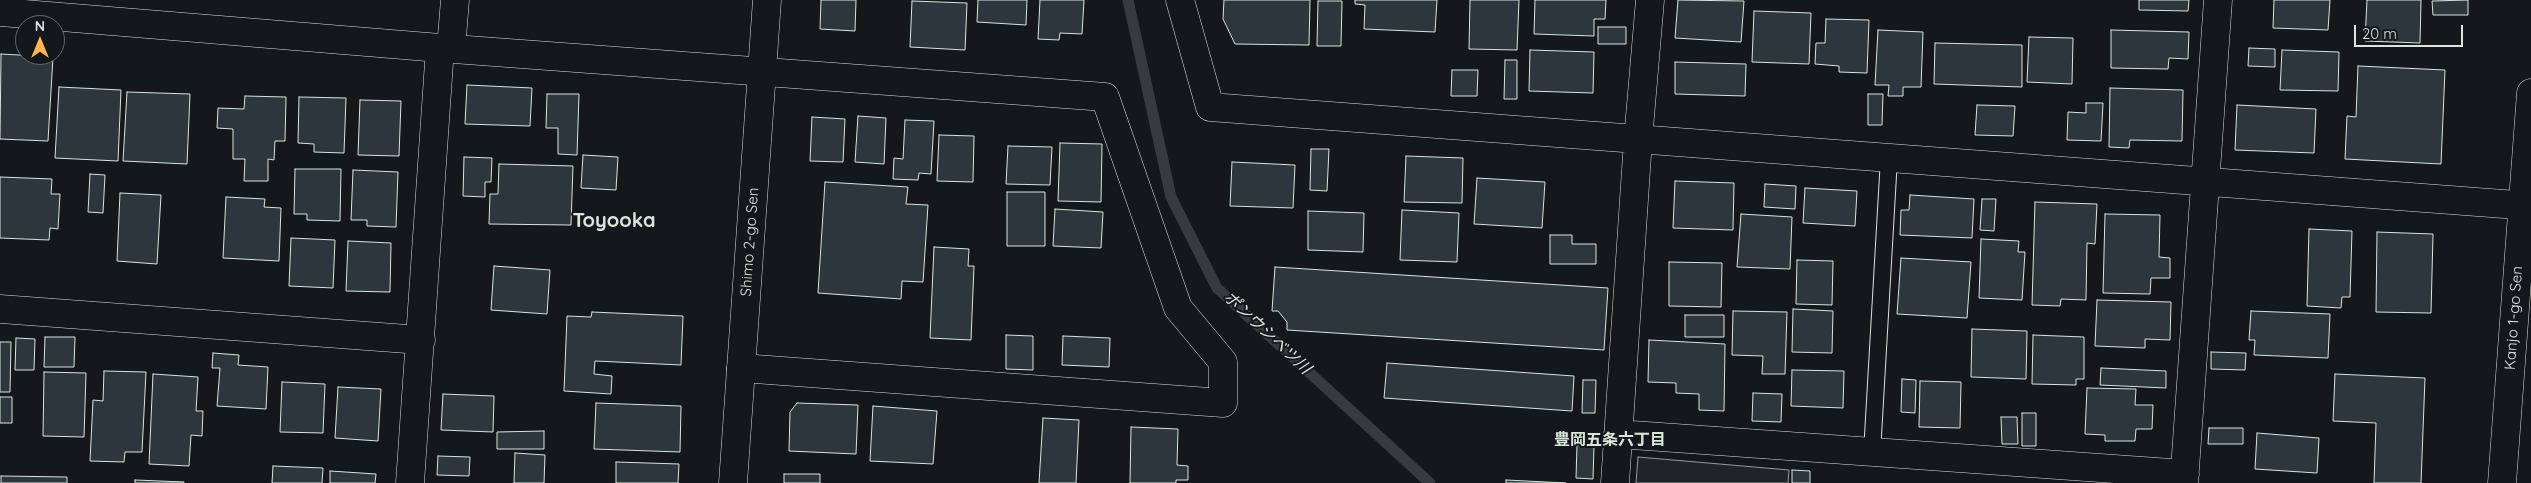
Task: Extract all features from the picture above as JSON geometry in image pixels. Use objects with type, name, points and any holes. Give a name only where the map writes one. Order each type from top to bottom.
[{"type":"street","points":[[410,483],[446,48],[455,0]]},
{"type":"street","name":"Shimo 2-go Sen","points":[[733,483],[766,0]]},
{"type":"street","points":[[1180,0],[1210,107],[2526,206]]},
{"type":"street","points":[[1615,483],[1638,140],[1650,0]]},
{"type":"street","points":[[1618,434],[2184,479],[2218,0]]},
{"type":"street","points":[[0,12],[446,48],[1105,97],[1178,308],[1223,362],[1223,403],[742,368]]},
{"type":"street","name":"Kanjo 1-go Sen","points":[[2502,483],[2526,206],[2531,93]]},
{"type":"street","points":[[0,309],[421,340]]},
{"type":"lane","points":[[1872,453],[1889,158]]},
{"type":"shaded area","points":[[1638,457],[1789,470],[1788,483],[1636,483]]},
{"type":"building","points":[[821,0],[856,0],[855,31],[820,29]]},
{"type":"building","points":[[978,0],[1027,0],[1026,25],[977,22]]},
{"type":"building","points":[[1040,0],[1084,0],[1082,34],[1060,33],[1059,40],[1038,39]]},
{"type":"building","points":[[1224,0],[1310,0],[1309,45],[1235,44],[1223,19]]},
{"type":"building","points":[[1355,0],[1437,0],[1435,32],[1364,29],[1365,5],[1355,4]]},
{"type":"building","points":[[1470,0],[1519,0],[1517,50],[1469,49]]},
{"type":"building","points":[[1535,0],[1606,0],[1605,19],[1594,19],[1594,36],[1534,34]]},
{"type":"building","points":[[1678,0],[1744,1],[1741,42],[1675,38]]},
{"type":"building","points":[[2139,0],[2189,0],[2188,11],[2139,10]]},
{"type":"building","points":[[2274,0],[2330,0],[2328,30],[2273,28]]},
{"type":"building","points":[[2367,0],[2421,0],[2420,43],[2365,41]]},
{"type":"building","points":[[2468,0],[2468,15],[2433,15],[2432,1]]},
{"type":"building","points":[[912,1],[967,3],[965,50],[910,47]]},
{"type":"building","points":[[1318,1],[1342,1],[1341,46],[1317,46]]},
{"type":"building","points":[[1754,11],[1811,13],[1809,64],[1752,62]]},
{"type":"building","points":[[1826,19],[1869,20],[1867,73],[1839,72],[1839,66],[1815,64],[1816,43],[1825,43]]},
{"type":"building","points":[[1598,27],[1626,27],[1626,44],[1598,44]]},
{"type":"building","points":[[1878,30],[1923,32],[1921,87],[1903,87],[1903,96],[1888,96],[1889,85],[1875,85]]},
{"type":"building","points":[[2111,30],[2189,32],[2188,59],[2169,58],[2168,69],[2111,68]]},
{"type":"building","points":[[2029,37],[2073,38],[2072,84],[2027,82]]},
{"type":"building","points":[[1935,43],[2022,45],[2022,87],[1934,84]]},
{"type":"building","points":[[2249,48],[2275,49],[2275,67],[2248,66]]},
{"type":"building","points":[[1530,50],[1594,52],[1593,93],[1529,91]]},
{"type":"building","points":[[2282,50],[2339,52],[2338,91],[2280,90]]},
{"type":"building","points":[[1,54],[15,55],[15,65],[53,65],[48,141],[0,139]]},
{"type":"building","points":[[1505,60],[1517,60],[1517,99],[1504,99]]},
{"type":"building","points":[[1675,62],[1746,64],[1745,96],[1675,94]]},
{"type":"building","points":[[2358,66],[2445,70],[2441,164],[2345,159],[2347,116],[2356,117]]},
{"type":"building","points":[[1452,70],[1478,70],[1477,96],[1451,96]]},
{"type":"building","points":[[467,85],[532,88],[530,126],[465,124]]},
{"type":"building","points":[[59,87],[121,90],[118,161],[55,158]]},
{"type":"building","points":[[2110,88],[2183,90],[2182,141],[2130,140],[2129,148],[2109,147]]},
{"type":"building","points":[[127,92],[190,94],[187,164],[123,161]]},
{"type":"building","points":[[547,94],[579,94],[577,155],[558,154],[558,128],[546,128]]},
{"type":"building","points":[[1868,94],[1883,94],[1882,125],[1868,125]]},
{"type":"building","points":[[245,96],[286,97],[285,141],[275,141],[274,160],[268,159],[268,181],[244,181],[245,159],[233,159],[233,129],[217,128],[218,108],[244,109]]},
{"type":"building","points":[[299,97],[346,98],[344,153],[314,152],[314,144],[298,143]]},
{"type":"building","points":[[360,100],[401,101],[399,156],[358,155]]},
{"type":"building","points":[[2086,103],[2103,103],[2101,141],[2067,140],[2068,112],[2086,113]]},
{"type":"building","points":[[1977,105],[2015,106],[2013,136],[1975,135]]},
{"type":"building","points":[[2237,105],[2316,109],[2314,153],[2235,150]]},
{"type":"building","points":[[858,116],[886,118],[884,164],[855,162]]},
{"type":"building","points":[[812,117],[845,119],[843,162],[810,161]]},
{"type":"building","points":[[905,120],[934,121],[931,174],[919,173],[918,180],[893,179],[894,158],[903,159]]},
{"type":"building","points":[[939,135],[974,136],[973,182],[937,181]]},
{"type":"building","points":[[1060,143],[1102,144],[1101,202],[1058,201]]},
{"type":"building","points":[[1008,146],[1052,147],[1050,185],[1006,184]]},
{"type":"building","points":[[1311,149],[1329,149],[1327,191],[1310,190]]},
{"type":"building","points":[[583,155],[618,157],[616,190],[581,188]]},
{"type":"building","points":[[1406,156],[1463,158],[1462,203],[1404,202]]},
{"type":"building","points":[[464,157],[492,158],[491,182],[485,182],[485,197],[463,196]]},
{"type":"building","points":[[1232,162],[1295,165],[1293,208],[1230,206]]},
{"type":"building","points":[[499,164],[573,166],[571,225],[489,224],[490,194],[498,194]]},
{"type":"building","points":[[295,169],[341,169],[340,221],[307,220],[307,214],[294,214]]},
{"type":"building","points":[[353,170],[398,172],[396,227],[367,226],[367,220],[351,220]]},
{"type":"building","points":[[90,174],[105,175],[103,213],[88,212]]},
{"type":"building","points":[[0,177],[52,179],[51,194],[60,194],[58,229],[50,228],[49,240],[0,238]]},
{"type":"building","points":[[1477,178],[1545,182],[1542,228],[1474,224]]},
{"type":"building","points":[[1675,181],[1734,183],[1733,230],[1673,228]]},
{"type":"building","points":[[825,182],[908,187],[906,204],[928,205],[923,282],[902,281],[901,299],[818,293]]},
{"type":"building","points":[[1765,184],[1796,186],[1795,209],[1764,207]]},
{"type":"building","points":[[1805,188],[1857,191],[1855,226],[1803,223]]},
{"type":"building","points":[[1007,192],[1045,192],[1045,246],[1007,246]]},
{"type":"building","points":[[120,193],[161,195],[157,264],[117,261]]},
{"type":"building","points":[[1910,195],[1974,199],[1972,238],[1900,235],[1901,210],[1909,210]]},
{"type":"building","points":[[226,197],[265,199],[264,207],[281,208],[279,261],[223,258]]},
{"type":"building","points":[[1982,199],[1996,199],[1994,231],[1980,230]]},
{"type":"building","points":[[2035,202],[2097,204],[2095,244],[2087,243],[2086,300],[2061,299],[2060,306],[2032,305]]},
{"type":"building","points":[[1055,209],[1103,212],[1101,248],[1053,246]]},
{"type":"building","points":[[1402,210],[1459,213],[1457,262],[1400,260]]},
{"type":"building","points":[[1308,211],[1364,213],[1363,252],[1308,250]]},
{"type":"building","points":[[1741,214],[1792,217],[1790,269],[1737,267]]},
{"type":"building","points":[[2105,214],[2160,215],[2159,257],[2170,258],[2170,278],[2151,278],[2150,294],[2103,293]]},
{"type":"building","points":[[2309,229],[2352,231],[2350,297],[2342,297],[2341,308],[2307,306]]},
{"type":"building","points":[[2377,232],[2433,234],[2431,313],[2376,312]]},
{"type":"building","points":[[1550,235],[1572,235],[1572,244],[1596,244],[1596,264],[1550,264]]},
{"type":"building","points":[[291,238],[335,240],[333,288],[289,286]]},
{"type":"building","points":[[1981,239],[2019,241],[2018,252],[2025,252],[2022,300],[1979,298]]},
{"type":"building","points":[[348,241],[391,243],[390,292],[346,291]]},
{"type":"building","points":[[934,247],[969,249],[968,266],[974,266],[971,340],[930,338]]},
{"type":"building","points":[[1901,258],[1971,262],[1967,318],[1897,314]]},
{"type":"building","points":[[1797,260],[1833,261],[1832,305],[1796,304]]},
{"type":"building","points":[[1669,262],[1722,263],[1721,307],[1669,306]]},
{"type":"building","points":[[494,266],[550,270],[547,314],[491,310]]},
{"type":"building","points":[[1275,267],[1608,288],[1604,350],[1287,330],[1287,322],[1278,311],[1272,311]]},
{"type":"building","points":[[2097,300],[2171,302],[2170,340],[2145,339],[2145,348],[2095,346]]},
{"type":"building","points":[[1793,309],[1833,311],[1832,353],[1792,352]]},
{"type":"building","points":[[1733,311],[1787,312],[1785,374],[1762,374],[1763,356],[1732,355]]},
{"type":"building","points":[[2251,311],[2330,314],[2328,358],[2254,355],[2255,340],[2249,340]]},
{"type":"building","points":[[592,312],[683,316],[681,365],[595,361],[594,374],[612,376],[611,394],[564,391],[567,316],[591,317]]},
{"type":"building","points":[[1685,315],[1724,315],[1724,337],[1685,337]]},
{"type":"building","points":[[1972,329],[2027,331],[2026,379],[1971,377]]},
{"type":"building","points":[[1006,335],[1033,336],[1033,370],[1006,369]]},
{"type":"building","points":[[2033,335],[2084,337],[2084,379],[2076,379],[2076,385],[2032,384]]},
{"type":"building","points":[[1063,336],[1110,338],[1109,367],[1062,365]]},
{"type":"building","points":[[45,337],[75,337],[74,367],[44,367]]},
{"type":"building","points":[[16,338],[35,339],[34,370],[15,370]]},
{"type":"building","points":[[1649,340],[1725,344],[1724,411],[1699,410],[1699,394],[1676,393],[1676,383],[1648,382]]},
{"type":"building","points":[[0,342],[11,342],[10,392],[0,392]]},
{"type":"building","points":[[2211,352],[2246,353],[2245,370],[2211,369]]},
{"type":"building","points":[[213,353],[239,355],[238,365],[268,367],[266,409],[217,406],[220,368],[212,368]]},
{"type":"building","points":[[1387,363],[1574,376],[1572,411],[1384,398]]},
{"type":"building","points":[[2101,368],[2166,371],[2166,388],[2100,385]]},
{"type":"building","points":[[1792,370],[1844,371],[1843,408],[1791,406]]},
{"type":"building","points":[[104,371],[146,372],[142,452],[125,452],[124,462],[90,461],[93,400],[103,401]]},
{"type":"building","points":[[44,372],[86,373],[84,437],[43,436]]},
{"type":"building","points":[[153,374],[198,377],[196,411],[203,411],[202,436],[191,435],[189,466],[149,464]]},
{"type":"building","points":[[2335,374],[2425,378],[2421,483],[2374,483],[2376,423],[2333,421]]},
{"type":"building","points":[[1902,379],[1916,380],[1915,413],[1901,412]]},
{"type":"building","points":[[1583,380],[1596,380],[1595,413],[1582,413]]},
{"type":"building","points":[[1920,381],[1961,382],[1960,428],[1919,427]]},
{"type":"building","points":[[282,382],[325,384],[323,433],[280,432]]},
{"type":"building","points":[[338,387],[381,389],[378,441],[335,438]]},
{"type":"building","points":[[2087,388],[2136,389],[2135,405],[2153,405],[2152,429],[2136,429],[2135,441],[2105,441],[2105,435],[2085,434]]},
{"type":"building","points":[[1753,393],[1782,394],[1781,422],[1752,421]]},
{"type":"building","points":[[443,394],[494,396],[493,432],[441,430]]},
{"type":"building","points":[[0,397],[12,397],[12,423],[0,423]]},
{"type":"building","points":[[596,403],[681,406],[680,452],[594,449]]},
{"type":"building","points":[[797,403],[858,405],[856,454],[789,451],[790,412]]},
{"type":"building","points":[[873,406],[937,411],[933,464],[870,461]]},
{"type":"building","points":[[2022,413],[2036,413],[2036,446],[2022,446]]},
{"type":"building","points":[[2001,417],[2017,417],[2018,444],[2002,444]]},
{"type":"building","points":[[1043,418],[1079,420],[1076,483],[1039,483]]},
{"type":"building","points":[[1131,427],[1178,429],[1177,465],[1188,466],[1188,480],[1176,480],[1176,483],[1130,483]]},
{"type":"building","points":[[2209,428],[2243,428],[2243,444],[2208,444]]},
{"type":"building","points":[[544,431],[544,449],[497,449],[497,432]]},
{"type":"building","points":[[2257,433],[2319,438],[2317,473],[2255,469]]},
{"type":"building","points":[[1577,445],[1594,446],[1593,479],[1576,478]]},
{"type":"building","points":[[515,453],[545,455],[544,483],[514,483]]},
{"type":"building","points":[[438,456],[470,457],[469,476],[437,475]]},
{"type":"building","points":[[616,462],[679,464],[678,483],[616,483]]},
{"type":"building","points":[[273,466],[323,468],[322,483],[272,483]]},
{"type":"building","points":[[1792,470],[1810,471],[1810,483],[1792,483]]},
{"type":"building","points":[[330,471],[376,474],[375,483],[330,483]]},
{"type":"building","points":[[784,474],[820,474],[820,483],[784,483]]},
{"type":"building","points":[[1,476],[67,477],[67,483],[1,483]]},
{"type":"building","points":[[135,480],[184,482],[184,483],[135,483]]},
{"type":"building","points":[[1506,480],[1566,483],[1506,483]]},
{"type":"waterway","name":"ポンウシベツ川","points":[[1128,0],[1171,197],[1217,288],[1430,483]]},
{"type":"district","name":"Toyooka","points":[[614,221]]},
{"type":"district","name":"豊岡五条六丁目","points":[[1610,440]]}]
